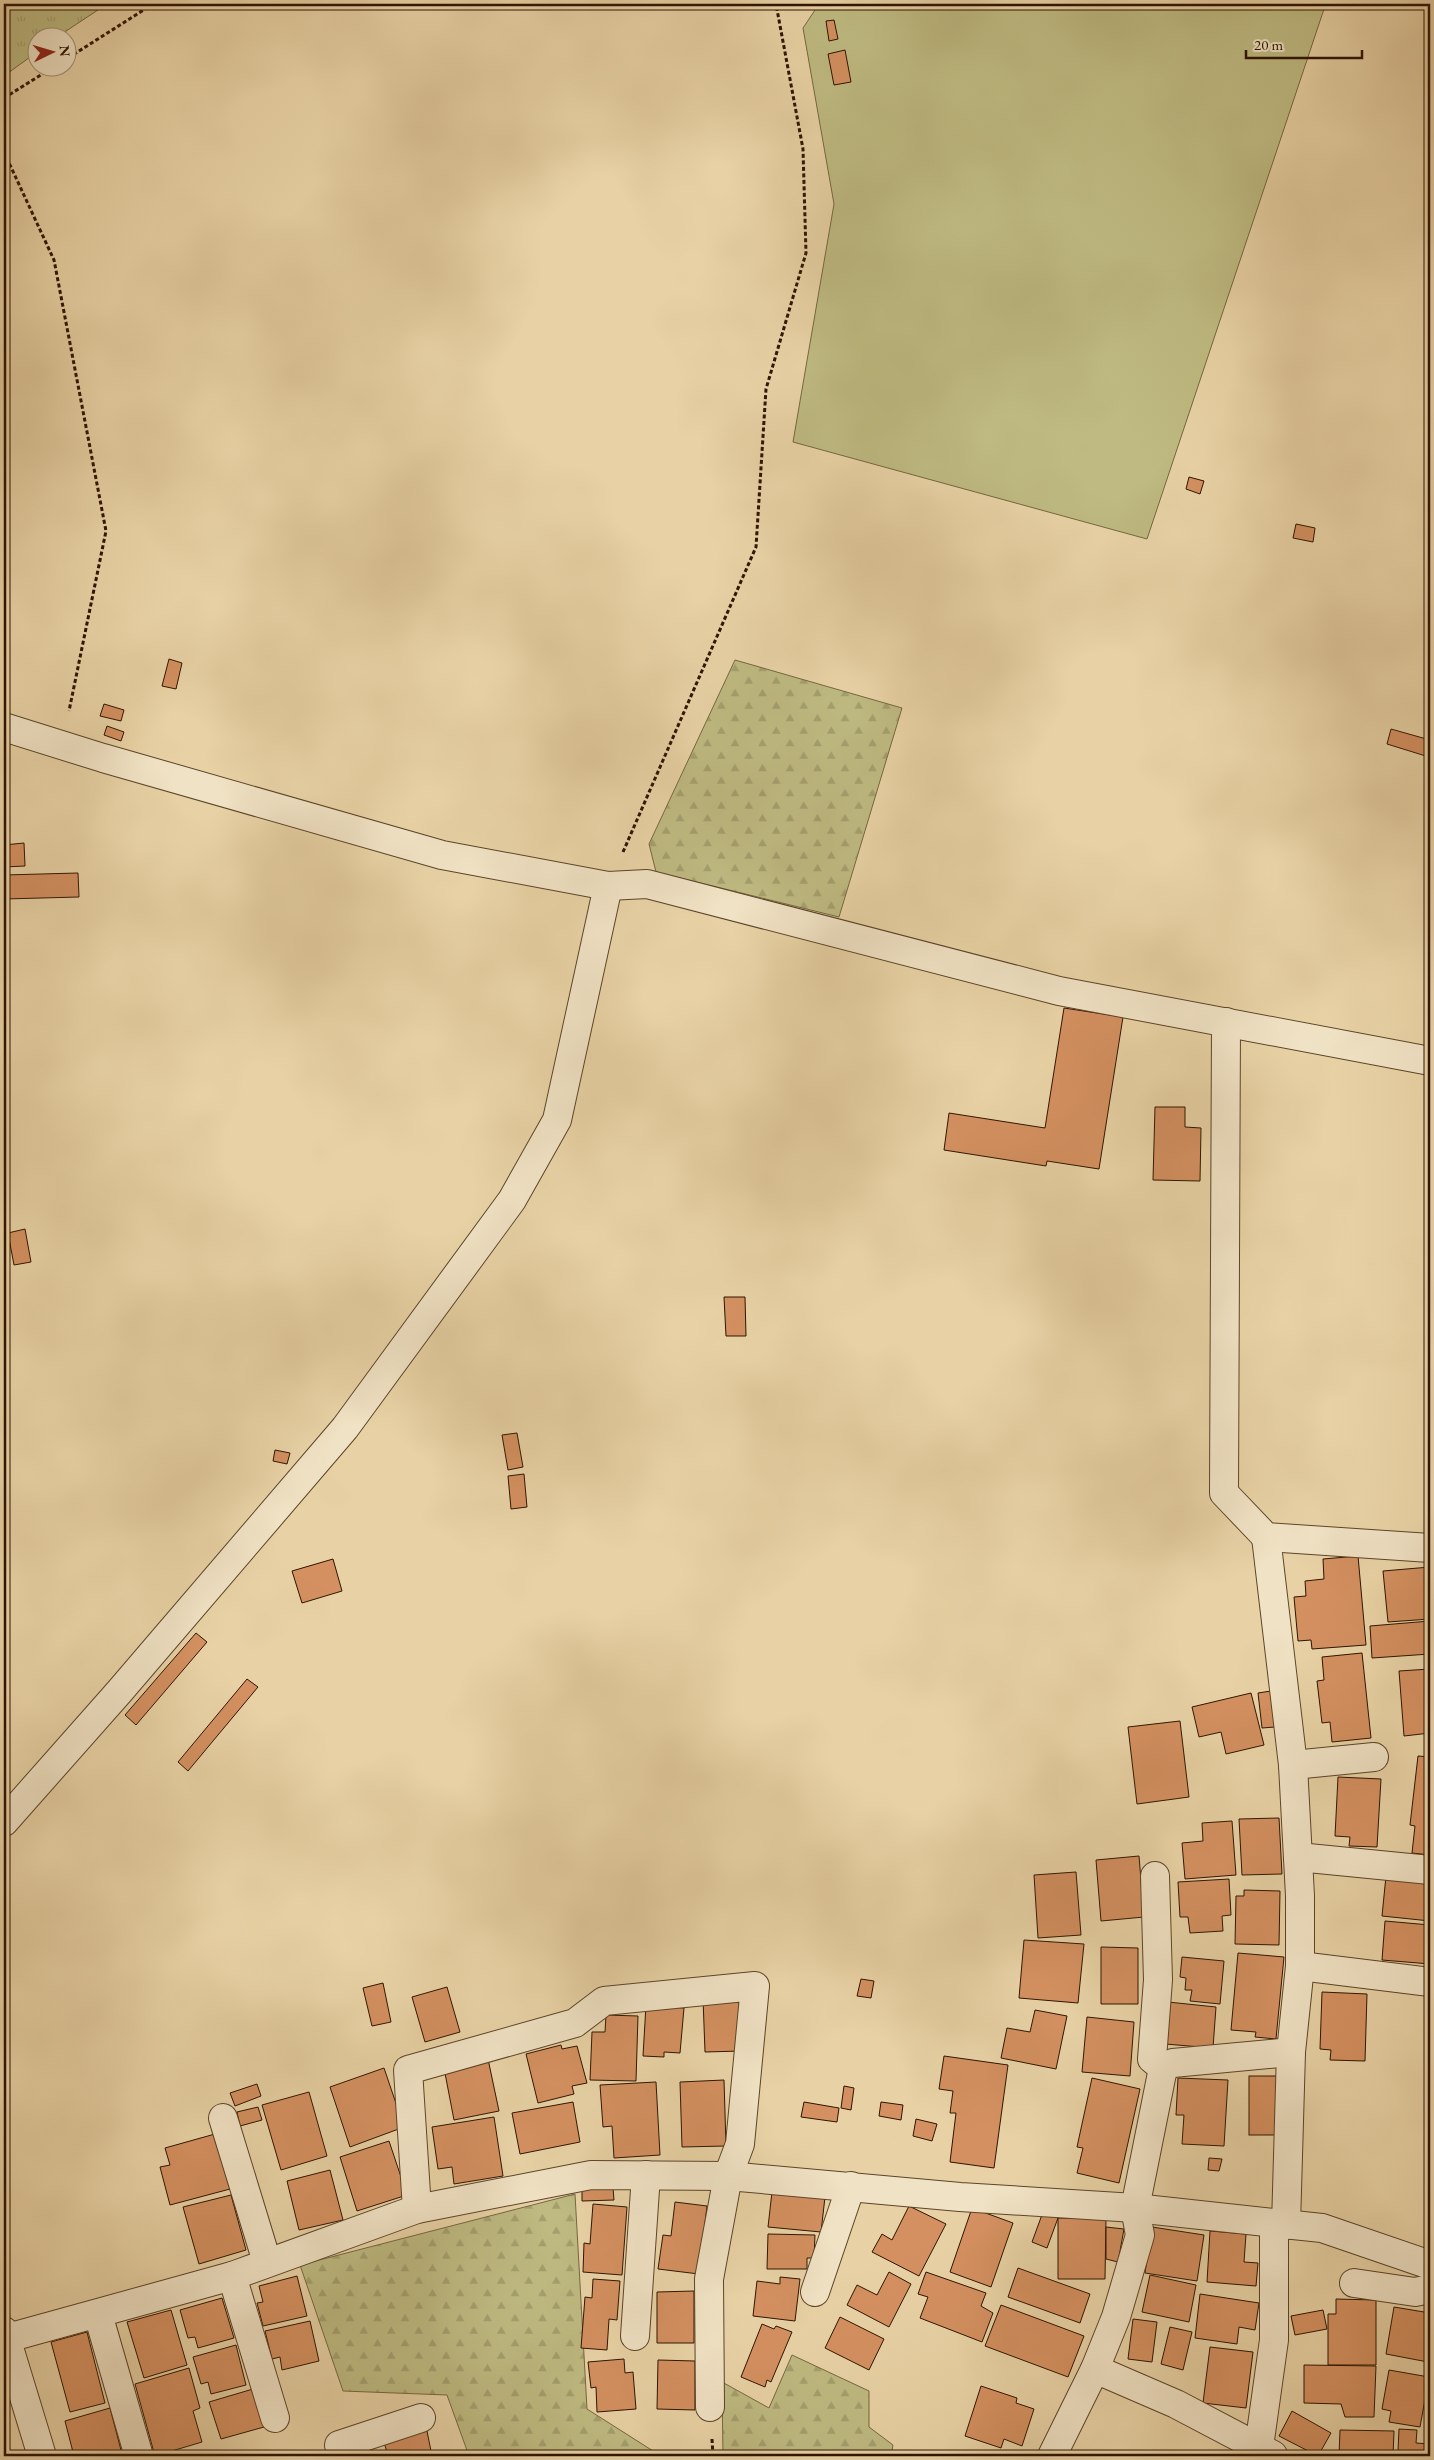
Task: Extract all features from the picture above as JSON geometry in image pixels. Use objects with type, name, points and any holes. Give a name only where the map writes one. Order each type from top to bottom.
[{"type":"street","points":[[4,727],[442,855],[608,886],[647,884],[1058,990],[1430,1061]]},
{"type":"street","points":[[4,1822],[120,1692],[345,1428],[512,1200],[557,1120],[608,886]]},
{"type":"street","points":[[1095,2369],[1176,2404],[1267,2451],[1291,2052],[1300,1966],[1298,1857],[1293,1765],[1266,1537],[1224,1492],[1226,1022]]},
{"type":"street","points":[[1266,1537],[1430,1548]]},
{"type":"street","points":[[1293,1765],[1374,1757]]},
{"type":"street","points":[[1298,1857],[1430,1870]]},
{"type":"street","points":[[1155,1876],[1158,1980],[1152,2059],[1163,2068]]},
{"type":"street","points":[[1300,1966],[1430,1982]]},
{"type":"street","points":[[417,2209],[408,2070],[576,2023],[604,2001],[755,1986],[740,2144],[728,2176],[709,2279],[710,2407]]},
{"type":"street","points":[[1163,2068],[1173,2063],[1291,2052]]},
{"type":"street","points":[[1052,2456],[1095,2369],[1116,2316],[1140,2235],[1134,2208],[1163,2068]]},
{"type":"street","points":[[223,2118],[267,2262]]},
{"type":"street","points":[[42,2456],[4,2337],[98,2314],[232,2276],[417,2209],[591,2175],[728,2176],[960,2197],[1134,2208],[1322,2228],[1430,2265]]},
{"type":"street","points":[[635,2336],[646,2175]]},
{"type":"street","points":[[815,2292],[852,2186]]},
{"type":"street","points":[[232,2276],[275,2418]]},
{"type":"street","points":[[1354,2283],[1415,2292],[1430,2289]]},
{"type":"street","points":[[98,2314],[138,2453]]},
{"type":"street","points":[[342,2456],[339,2446],[422,2418]]},
{"type":"path","points":[[78,52],[153,4]]},
{"type":"path","points":[[608,886],[756,547],[766,389],[806,253],[803,149],[776,4]]},
{"type":"path","points":[[4,98],[36,78]]},
{"type":"path","points":[[4,152],[54,260],[106,531],[62,745]]},
{"type":"green space","points":[[4,4],[107,4],[71,28],[28,28],[28,59],[4,76]]},
{"type":"green space","points":[[819,4],[1310,4],[1324,9],[1147,539],[793,442],[834,204],[803,28]]},
{"type":"green space","points":[[735,660],[902,708],[839,917],[656,872],[649,844]]},
{"type":"green space","points":[[575,2194],[587,2409],[661,2456],[469,2456],[447,2395],[343,2391],[300,2265]]},
{"type":"green space","points":[[792,2355],[869,2391],[869,2427],[893,2445],[891,2456],[723,2456],[722,2382],[769,2408]]},
{"type":"building","points":[[834,20],[838,39],[829,41],[826,21]]},
{"type":"building","points":[[845,50],[851,82],[834,85],[828,54]]},
{"type":"building","points":[[1189,477],[1204,481],[1200,494],[1186,489]]},
{"type":"building","points":[[1296,524],[1315,528],[1313,542],[1293,538]]},
{"type":"building","points":[[169,659],[182,663],[176,689],[162,686]]},
{"type":"building","points":[[104,704],[124,710],[121,721],[100,716]]},
{"type":"building","points":[[107,726],[124,732],[121,741],[104,735]]},
{"type":"building","points":[[1391,729],[1430,740],[1429,757],[1387,744]]},
{"type":"building","points":[[24,843],[25,866],[4,867],[4,845]]},
{"type":"building","points":[[78,873],[79,897],[4,899],[4,875]]},
{"type":"building","points":[[1064,1008],[1123,1017],[1099,1169],[1047,1161],[1046,1166],[944,1150],[949,1113],[1045,1128]]},
{"type":"building","points":[[1155,1107],[1185,1107],[1185,1127],[1201,1128],[1200,1181],[1153,1180]]},
{"type":"building","points":[[25,1229],[31,1262],[14,1265],[8,1233]]},
{"type":"building","points":[[724,1297],[745,1297],[746,1336],[726,1336]]},
{"type":"building","points":[[517,1433],[523,1467],[508,1470],[502,1435]]},
{"type":"building","points":[[275,1450],[290,1453],[287,1464],[273,1461]]},
{"type":"building","points":[[524,1474],[527,1507],[511,1509],[508,1476]]},
{"type":"building","points":[[1358,1556],[1366,1645],[1312,1649],[1311,1640],[1298,1641],[1294,1597],[1306,1596],[1305,1581],[1324,1579],[1323,1559]]},
{"type":"building","points":[[333,1559],[342,1591],[302,1603],[292,1571]]},
{"type":"building","points":[[1430,1567],[1430,1619],[1388,1622],[1383,1571]]},
{"type":"building","points":[[1430,1621],[1430,1654],[1372,1658],[1370,1626]]},
{"type":"building","points":[[196,1633],[207,1642],[136,1725],[125,1715]]},
{"type":"building","points":[[1362,1653],[1371,1738],[1332,1742],[1330,1722],[1322,1723],[1317,1681],[1324,1680],[1322,1657]]},
{"type":"building","points":[[1430,1669],[1430,1733],[1404,1736],[1399,1671]]},
{"type":"building","points":[[247,1679],[258,1687],[188,1771],[178,1762]]},
{"type":"building","points":[[1271,1691],[1275,1727],[1262,1728],[1258,1693]]},
{"type":"building","points":[[1251,1693],[1264,1745],[1226,1754],[1221,1732],[1199,1737],[1192,1707]]},
{"type":"building","points":[[1180,1721],[1189,1797],[1137,1804],[1128,1727]]},
{"type":"building","points":[[1418,1756],[1430,1757],[1430,1855],[1412,1853],[1415,1826],[1410,1825]]},
{"type":"building","points":[[1338,1777],[1381,1779],[1377,1847],[1349,1846],[1350,1837],[1335,1836]]},
{"type":"building","points":[[1279,1818],[1282,1874],[1242,1875],[1239,1819]]},
{"type":"building","points":[[1232,1821],[1236,1875],[1185,1879],[1182,1843],[1203,1841],[1202,1823]]},
{"type":"building","points":[[1139,1856],[1144,1917],[1101,1921],[1096,1860]]},
{"type":"building","points":[[1076,1872],[1081,1935],[1038,1938],[1034,1875]]},
{"type":"building","points":[[1386,1876],[1430,1880],[1430,1921],[1382,1916]]},
{"type":"building","points":[[1229,1879],[1231,1915],[1222,1916],[1223,1931],[1190,1933],[1188,1917],[1180,1917],[1178,1882]]},
{"type":"building","points":[[1244,1890],[1280,1891],[1279,1945],[1235,1944],[1236,1896],[1244,1896]]},
{"type":"building","points":[[1385,1921],[1430,1925],[1430,1964],[1382,1960]]},
{"type":"building","points":[[1024,1940],[1084,1944],[1078,2003],[1019,1998]]},
{"type":"building","points":[[1101,1947],[1138,1948],[1138,2004],[1101,2004]]},
{"type":"building","points":[[1238,1953],[1284,1957],[1276,2039],[1255,2037],[1256,2032],[1231,2030]]},
{"type":"building","points":[[1182,1957],[1224,1961],[1220,2004],[1190,2001],[1192,1990],[1185,1990],[1186,1978],[1180,1977]]},
{"type":"building","points":[[861,1979],[874,1981],[871,1998],[857,1996]]},
{"type":"building","points":[[383,1983],[391,2022],[372,2026],[363,1988]]},
{"type":"building","points":[[447,1987],[460,2032],[425,2042],[412,1997]]},
{"type":"building","points":[[1322,1992],[1367,1994],[1365,2061],[1330,2060],[1331,2050],[1320,2049]]},
{"type":"building","points":[[739,1997],[741,2051],[705,2052],[703,1998]]},
{"type":"building","points":[[1168,2002],[1216,2007],[1213,2048],[1165,2044]]},
{"type":"building","points":[[646,2005],[684,2008],[680,2053],[664,2052],[664,2057],[643,2056]]},
{"type":"building","points":[[1035,2010],[1067,2016],[1056,2069],[1001,2058],[1007,2028],[1030,2032]]},
{"type":"building","points":[[606,2015],[638,2016],[636,2081],[590,2080],[592,2032],[605,2032]]},
{"type":"building","points":[[1087,2017],[1134,2022],[1130,2076],[1082,2072]]},
{"type":"building","points":[[561,2045],[562,2049],[577,2046],[587,2083],[572,2086],[574,2094],[538,2103],[526,2054]]},
{"type":"building","points":[[944,2056],[1008,2065],[994,2168],[950,2162],[956,2113],[950,2113],[953,2091],[939,2089]]},
{"type":"building","points":[[488,2059],[499,2111],[454,2120],[444,2068]]},
{"type":"building","points":[[384,2068],[404,2127],[350,2147],[330,2087]]},
{"type":"building","points":[[1249,2076],[1288,2076],[1288,2135],[1249,2135]]},
{"type":"building","points":[[1092,2078],[1140,2089],[1119,2183],[1077,2173],[1083,2148],[1077,2147]]},
{"type":"building","points":[[1178,2078],[1228,2080],[1224,2146],[1182,2144],[1184,2115],[1176,2115]]},
{"type":"building","points":[[724,2080],[726,2146],[682,2147],[680,2082]]},
{"type":"building","points":[[656,2082],[660,2155],[614,2158],[612,2126],[603,2127],[600,2085]]},
{"type":"building","points":[[257,2084],[261,2096],[235,2106],[230,2093]]},
{"type":"building","points":[[844,2086],[854,2088],[851,2110],[841,2108]]},
{"type":"building","points":[[309,2092],[327,2156],[281,2170],[262,2105]]},
{"type":"building","points":[[573,2102],[580,2142],[520,2154],[512,2113]]},
{"type":"building","points":[[804,2102],[839,2108],[837,2122],[801,2117]]},
{"type":"building","points":[[881,2102],[903,2105],[901,2120],[879,2116]]},
{"type":"building","points":[[258,2107],[262,2120],[240,2126],[237,2112]]},
{"type":"building","points":[[494,2117],[503,2176],[454,2184],[452,2167],[438,2169],[432,2127]]},
{"type":"building","points":[[916,2119],[937,2124],[932,2141],[913,2136]]},
{"type":"building","points":[[215,2134],[230,2189],[170,2205],[160,2167],[170,2165],[165,2148]]},
{"type":"building","points":[[389,2141],[407,2195],[357,2211],[340,2157]]},
{"type":"building","points":[[1209,2158],[1222,2159],[1219,2171],[1208,2170]]},
{"type":"building","points":[[330,2170],[343,2220],[299,2230],[287,2181]]},
{"type":"building","points":[[613,2188],[614,2200],[582,2201],[582,2189]]},
{"type":"building","points":[[772,2192],[825,2197],[821,2232],[768,2227]]},
{"type":"building","points":[[231,2195],[246,2250],[199,2264],[183,2207]]},
{"type":"building","points":[[675,2202],[707,2206],[699,2274],[658,2269],[663,2235],[671,2236]]},
{"type":"building","points":[[593,2204],[627,2207],[622,2275],[583,2272],[584,2243],[590,2244]]},
{"type":"building","points":[[909,2206],[946,2224],[919,2276],[872,2252],[882,2234],[892,2240]]},
{"type":"building","points":[[972,2208],[1013,2223],[991,2287],[950,2272]]},
{"type":"building","points":[[1043,2212],[1058,2218],[1047,2248],[1032,2242]]},
{"type":"building","points":[[1058,2218],[1106,2218],[1105,2279],[1058,2279]]},
{"type":"building","points":[[1106,2227],[1124,2229],[1118,2262],[1106,2259]]},
{"type":"building","points":[[1152,2227],[1204,2235],[1197,2281],[1145,2273]]},
{"type":"building","points":[[1210,2231],[1246,2234],[1244,2262],[1258,2263],[1256,2286],[1207,2282]]},
{"type":"building","points":[[768,2234],[815,2235],[814,2258],[807,2258],[807,2269],[767,2269]]},
{"type":"building","points":[[1018,2268],[1090,2294],[1080,2323],[1008,2297]]},
{"type":"building","points":[[889,2272],[911,2284],[889,2327],[847,2305],[857,2285],[877,2295]]},
{"type":"building","points":[[926,2272],[986,2293],[981,2306],[993,2313],[982,2342],[920,2318],[928,2297],[918,2294]]},
{"type":"building","points":[[1150,2275],[1196,2285],[1189,2322],[1142,2312]]},
{"type":"building","points":[[297,2276],[307,2316],[263,2326],[257,2303],[263,2302],[259,2286]]},
{"type":"building","points":[[780,2277],[800,2279],[795,2321],[753,2316],[757,2281],[780,2284]]},
{"type":"building","points":[[593,2279],[620,2281],[617,2320],[609,2319],[607,2350],[581,2348],[585,2297],[592,2298]]},
{"type":"building","points":[[694,2291],[694,2343],[657,2343],[657,2292]]},
{"type":"building","points":[[1200,2294],[1259,2303],[1255,2330],[1239,2327],[1237,2344],[1195,2338]]},
{"type":"building","points":[[222,2298],[234,2338],[198,2348],[195,2337],[188,2338],[180,2310]]},
{"type":"building","points":[[1336,2299],[1376,2300],[1376,2365],[1328,2365],[1328,2314],[1336,2314]]},
{"type":"building","points":[[1001,2305],[1084,2336],[1068,2377],[985,2346]]},
{"type":"building","points":[[1394,2307],[1430,2313],[1428,2362],[1386,2354]]},
{"type":"building","points":[[171,2310],[187,2365],[144,2378],[127,2322]]},
{"type":"building","points":[[1323,2310],[1327,2329],[1295,2335],[1291,2316]]},
{"type":"building","points":[[840,2317],[884,2339],[869,2370],[825,2348]]},
{"type":"building","points":[[1133,2319],[1157,2322],[1152,2362],[1128,2359]]},
{"type":"building","points":[[310,2321],[319,2361],[282,2370],[280,2357],[272,2359],[265,2331]]},
{"type":"building","points":[[762,2324],[774,2329],[776,2326],[792,2332],[771,2382],[767,2380],[765,2387],[741,2377]]},
{"type":"building","points":[[1170,2327],[1192,2332],[1183,2370],[1161,2364]]},
{"type":"building","points":[[87,2332],[105,2403],[70,2412],[51,2342]]},
{"type":"building","points":[[236,2345],[246,2385],[211,2394],[208,2382],[201,2384],[193,2357]]},
{"type":"building","points":[[1210,2347],[1253,2352],[1246,2408],[1203,2403]]},
{"type":"building","points":[[624,2359],[625,2373],[633,2372],[636,2409],[597,2412],[596,2387],[591,2388],[588,2362]]},
{"type":"building","points":[[658,2360],[695,2361],[695,2410],[657,2409]]},
{"type":"building","points":[[1304,2365],[1376,2366],[1374,2417],[1345,2417],[1341,2404],[1304,2403]]},
{"type":"building","points":[[189,2368],[200,2408],[193,2411],[202,2442],[155,2456],[135,2384]]},
{"type":"building","points":[[1389,2370],[1429,2377],[1420,2427],[1389,2422],[1391,2411],[1382,2409]]},
{"type":"building","points":[[981,2386],[1017,2398],[1016,2403],[1034,2409],[1022,2446],[1004,2439],[1001,2448],[965,2436]]},
{"type":"building","points":[[253,2389],[264,2427],[221,2439],[209,2402]]},
{"type":"building","points":[[4,2406],[6,2442],[4,2442]]},
{"type":"building","points":[[110,2408],[122,2454],[74,2456],[65,2421]]},
{"type":"building","points":[[1430,2408],[1430,2430],[1426,2429]]},
{"type":"building","points":[[1292,2411],[1331,2433],[1318,2456],[1279,2436]]},
{"type":"building","points":[[1399,2429],[1417,2430],[1416,2443],[1430,2444],[1430,2456],[1402,2456],[1402,2451],[1398,2451]]},
{"type":"building","points":[[1340,2430],[1394,2431],[1393,2456],[1339,2456]]},
{"type":"building","points":[[427,2431],[432,2456],[388,2456],[384,2442]]}]
